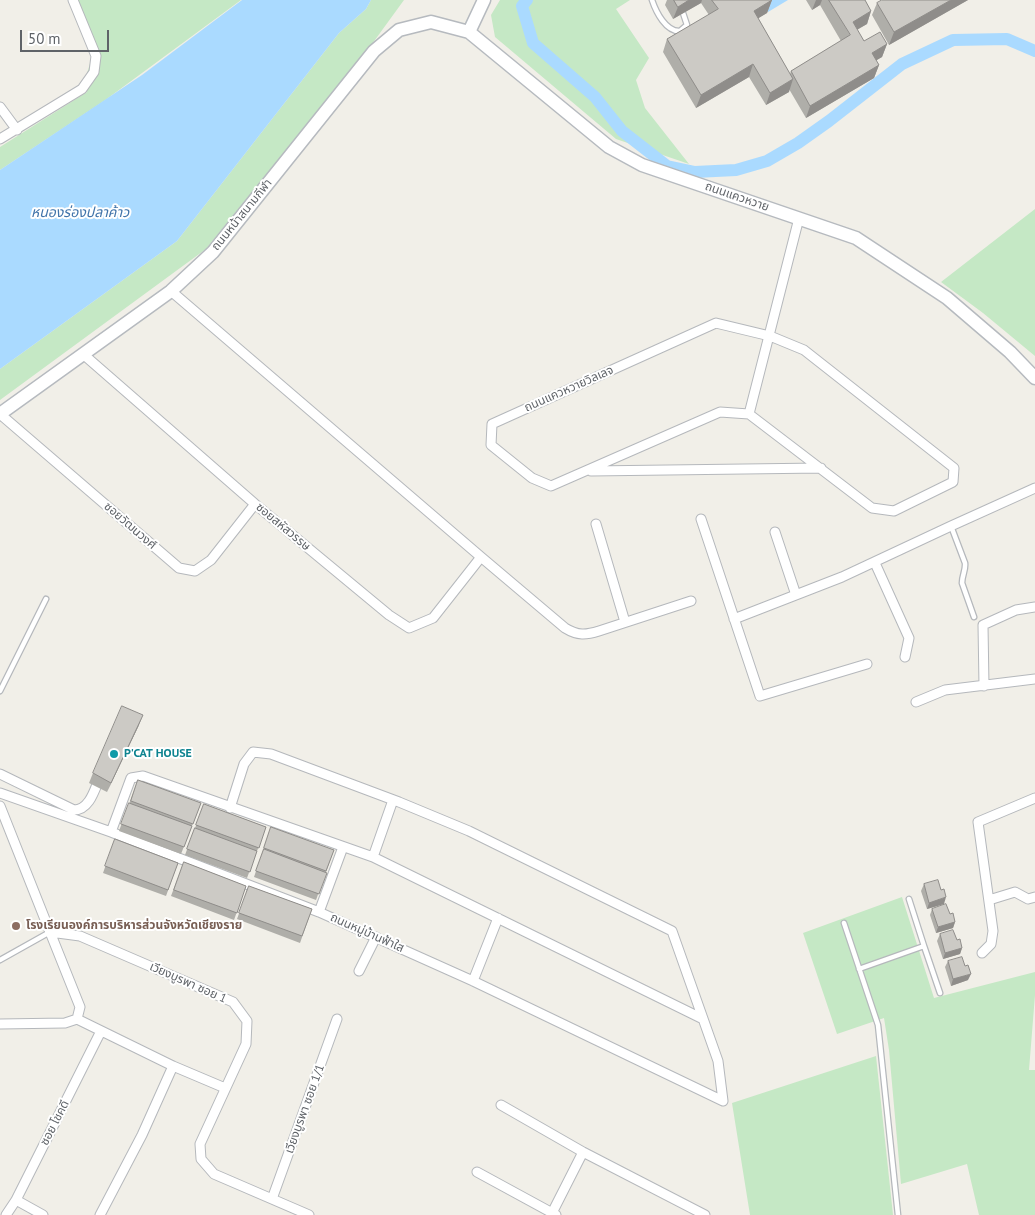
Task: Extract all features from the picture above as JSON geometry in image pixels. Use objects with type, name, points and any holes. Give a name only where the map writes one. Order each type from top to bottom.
[{"type":"street","points":[[0,139],[82,89],[94,72],[96,56],[73,0]]},
{"type":"street","points":[[469,32],[484,0]]},
{"type":"street","name":"ถนนหน้าสนามกีฬา","points":[[0,414],[171,291],[213,252],[374,51],[398,30],[432,22],[469,32]]},
{"type":"street","name":"ถนนแควหวาย","points":[[469,32],[609,148],[642,165],[856,238],[947,298],[1010,352],[1035,378]]},
{"type":"street","points":[[0,107],[17,130]]},
{"type":"street","points":[[749,414],[799,218]]},
{"type":"street","points":[[171,291],[481,557],[565,628],[575,634],[586,634],[690,601]]},
{"type":"street","name":"ถนนแควหวายวิลเลจ","points":[[716,323],[770,336],[804,350],[954,468],[954,482],[894,511],[872,508],[749,414],[720,412],[551,486],[532,478],[491,445],[492,424],[716,323]]},
{"type":"street","name":"ซอยสหัสวรรษ","points":[[83,354],[255,504],[389,615],[409,628],[433,618],[481,557]]},
{"type":"street","name":"ซอยวัฒนวงศ์","points":[[0,414],[179,568],[195,571],[211,560],[255,504]]},
{"type":"street","name":"ถนนแควหวายวิลเลจ","points":[[585,471],[821,468]]},
{"type":"street","points":[[734,619],[842,577],[1035,488]]},
{"type":"street","points":[[701,519],[760,696],[867,664]]},
{"type":"street","points":[[596,524],[625,622]]},
{"type":"street","points":[[775,532],[796,595]]},
{"type":"street","points":[[874,563],[909,638],[906,657]]},
{"type":"street","points":[[984,686],[983,625],[1016,610],[1035,607]]},
{"type":"street","points":[[916,702],[945,690],[1035,679]]},
{"type":"street","points":[[230,808],[244,764],[253,752],[271,754],[469,831],[672,931],[703,1018]]},
{"type":"street","points":[[0,774],[74,810],[78,810],[87,804],[104,769]]},
{"type":"street","points":[[111,832],[131,778],[143,776],[373,857],[703,1018]]},
{"type":"street","name":"ถนนหมู่บ้านฟ้าใส","points":[[0,793],[111,832],[319,912],[473,981],[723,1101],[718,1061],[703,1018]]},
{"type":"street","points":[[982,953],[991,944],[993,931],[978,822],[1035,798]]},
{"type":"street","points":[[373,857],[393,800]]},
{"type":"street","points":[[0,806],[80,1007],[77,1019]]},
{"type":"street","points":[[319,912],[343,847]]},
{"type":"street","points":[[989,900],[1015,892],[1028,899],[1035,897]]},
{"type":"street","points":[[473,981],[498,918]]},
{"type":"street","name":"เวียงบูรพา ซอย 1","points":[[50,932],[80,936],[232,1002],[247,1021],[246,1044],[200,1144],[202,1159],[214,1174],[309,1215]]},
{"type":"street","points":[[359,971],[376,937]]},
{"type":"street","points":[[0,1024],[64,1023],[77,1019],[173,1066],[225,1088]]},
{"type":"street","name":"เวียงบูรพา ซอย 1/1","points":[[272,1199],[337,1019]]},
{"type":"street","name":"ซอย โชคดี","points":[[6,1215],[16,1200],[101,1031]]},
{"type":"street","points":[[100,1215],[142,1135],[173,1066]]},
{"type":"street","points":[[501,1105],[583,1152],[705,1215]]},
{"type":"street","points":[[477,1172],[553,1214],[583,1152]]},
{"type":"street","points":[[16,1200],[43,1215]]},
{"type":"lane","points":[[652,0],[668,28],[674,31],[680,31],[687,25],[683,14]]},
{"type":"lane","points":[[951,526],[965,563],[966,568],[962,583],[974,617]]},
{"type":"lane","points":[[0,691],[46,599]]},
{"type":"lane","points":[[909,898],[940,993]]},
{"type":"lane","points":[[844,923],[878,1025],[898,1215]]},
{"type":"lane","points":[[0,960],[50,932]]},
{"type":"lane","points":[[859,969],[924,946]]},
{"type":"green space","points":[[72,0],[241,0],[104,101],[0,170],[0,147],[87,92],[82,89],[94,51]]},
{"type":"green space","points":[[371,0],[404,0],[372,44],[206,249],[0,400],[0,369],[177,241],[339,33],[366,9]]},
{"type":"green space","points":[[500,0],[630,0],[616,9],[649,58],[636,80],[645,108],[689,164],[616,139],[495,37],[491,15]]},
{"type":"green space","points":[[1035,209],[1035,356],[983,313],[941,282]]},
{"type":"green space","points":[[902,897],[934,998],[1035,972],[1029,1070],[1035,1070],[1035,1215],[979,1215],[967,1164],[901,1184],[889,1050],[884,1018],[837,1034],[803,933]]},
{"type":"green space","points":[[876,1056],[893,1215],[750,1215],[732,1103]]},
{"type":"water","name":"หนองร่องปลาค้าว","points":[[242,0],[371,0],[366,9],[339,33],[177,241],[0,369],[0,170],[142,75]]},
{"type":"water","points":[[761,0],[788,0],[768,12]]},
{"type":"building","points":[[674,0],[689,0],[678,7]]},
{"type":"building","points":[[712,0],[772,0],[754,11],[793,79],[770,93],[753,64],[701,95],[667,39],[718,9]]},
{"type":"building","points":[[829,0],[865,0],[871,11],[853,22],[864,41],[880,32],[887,44],[872,53],[879,65],[810,106],[791,71],[850,35]]},
{"type":"building","points":[[882,0],[951,0],[894,32],[877,3]]},
{"type":"building","name":"P'CAT HOUSE","points":[[122,706],[143,715],[111,783],[93,773]]},
{"type":"building","points":[[138,780],[201,803],[193,824],[131,801]]},
{"type":"building","points":[[129,803],[192,826],[184,847],[121,824]]},
{"type":"building","points":[[204,804],[266,827],[259,848],[196,825]]},
{"type":"building","points":[[271,827],[334,850],[326,871],[264,848]]},
{"type":"building","points":[[195,828],[257,851],[250,872],[187,849]]},
{"type":"building","points":[[115,839],[178,863],[168,890],[105,866]]},
{"type":"building","points":[[264,849],[327,873],[319,894],[256,871]]},
{"type":"building","points":[[184,862],[246,886],[237,913],[174,890]]},
{"type":"building","points":[[938,880],[941,890],[944,889],[946,897],[929,903],[924,884]]},
{"type":"building","points":[[249,886],[312,909],[302,936],[239,913]]},
{"type":"building","points":[[946,904],[950,914],[953,913],[955,922],[938,927],[932,909]]},
{"type":"building","points":[[953,930],[957,940],[960,939],[962,948],[945,953],[940,934]]},
{"type":"building","points":[[962,957],[965,966],[968,965],[971,974],[953,979],[948,961]]},
{"type":"waterway","points":[[527,0],[522,6],[533,43],[595,97],[622,131],[667,166],[695,172],[736,170],[767,161],[798,143],[829,121],[902,64],[953,40],[1007,39],[1035,51]]},
{"type":"place","name":"P'CAT HOUSE","points":[[114,754]]},
{"type":"place","name":"โรงเรียนองค์การบริหารส่วนจังหวัดเชียงราย","points":[[16,926]]}]
